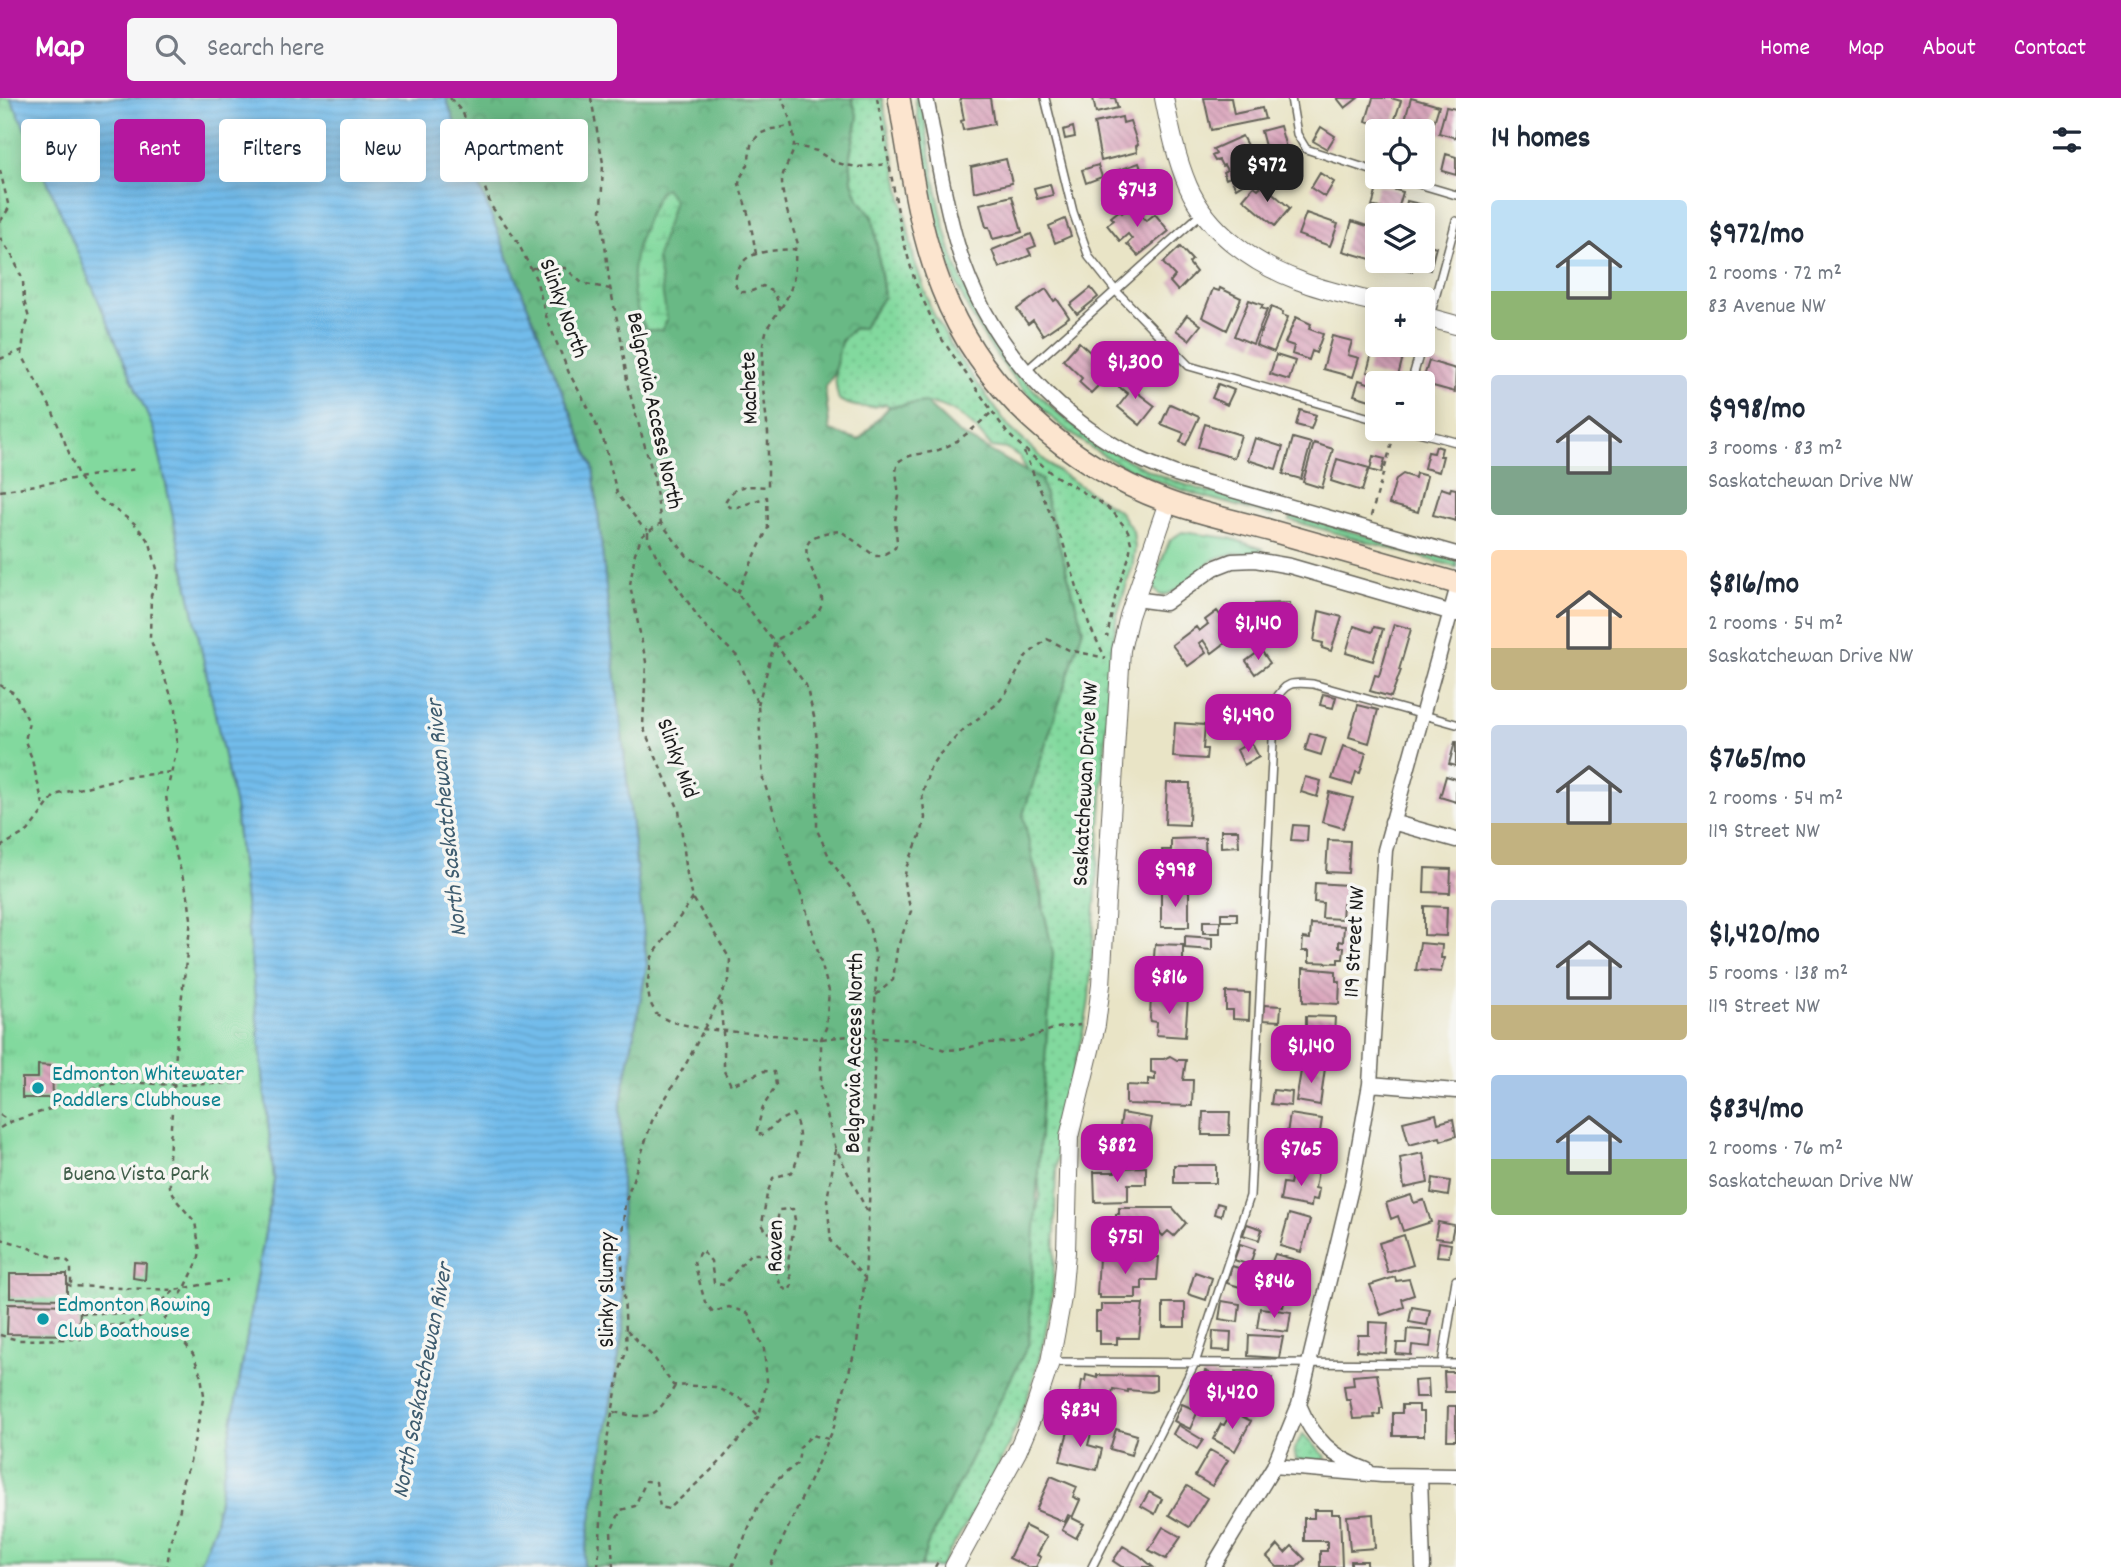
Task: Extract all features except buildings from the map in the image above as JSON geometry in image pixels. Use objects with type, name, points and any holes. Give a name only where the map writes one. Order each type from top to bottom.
[{"type":"main road","points":[[899,98],[928,247],[952,312],[975,351],[1014,402],[1048,434],[1082,460],[1112,477],[1168,502],[1456,583]]},
{"type":"street","points":[[926,98],[957,245],[972,286],[991,324],[1026,372],[1064,410],[1097,435],[1133,456],[1176,474],[1456,554]]},
{"type":"street","points":[[1164,98],[1174,146],[1188,187],[1203,213],[1241,251],[1299,281],[1365,300]]},
{"type":"street","points":[[1435,319],[1456,325]]},
{"type":"street","name":"Saskatchewan Drive NW","points":[[948,1561],[989,1506],[1017,1452],[1050,1362],[1062,1298],[1066,1252],[1069,1138],[1096,1025],[1101,985],[1122,650],[1135,599],[1168,502]]},
{"type":"street","points":[[1278,533],[1285,506]]},
{"type":"street","points":[[1135,599],[1165,603],[1214,568],[1232,562],[1255,560],[1290,566],[1453,613]]},
{"type":"street","name":"119 Street NW","points":[[1213,1567],[1274,1466],[1299,1405],[1310,1362],[1352,1184],[1370,1084],[1382,882],[1392,821],[1453,613],[1456,593]]},
{"type":"street","points":[[1392,821],[1456,840]]},
{"type":"street","points":[[1370,1084],[1456,1091]]},
{"type":"street","points":[[1299,1405],[1307,1425],[1333,1454],[1353,1465],[1382,1475]]},
{"type":"street","points":[[1274,1466],[1382,1475],[1456,1476]]},
{"type":"street","points":[[1420,1476],[1423,1567]]},
{"type":"lane","points":[[1045,98],[1073,212],[1089,257],[1116,291],[1189,366],[1365,417]]},
{"type":"lane","points":[[1291,98],[1297,134],[1306,149],[1365,168]]},
{"type":"lane","points":[[1435,188],[1456,194]]},
{"type":"lane","points":[[1026,372],[1203,213]]},
{"type":"lane","points":[[1435,288],[1456,221]]},
{"type":"lane","points":[[1435,436],[1456,442]]},
{"type":"lane","points":[[1092,1567],[1195,1363],[1250,1196],[1275,701],[1281,690],[1293,682],[1313,684],[1456,724]]},
{"type":"lane","points":[[1442,1364],[1456,1280]]},
{"type":"lane","points":[[1050,1362],[1456,1364]]},
{"type":"path","name":"Slinky North","points":[[450,98],[463,113],[474,145],[482,158],[482,179],[488,199],[515,237],[531,268],[547,319],[569,373],[604,442],[617,493],[648,530],[648,538],[657,556],[703,624],[737,656],[758,705]]},
{"type":"path","name":"Belgravia Access North","points":[[591,98],[603,163],[601,211],[610,289],[628,387],[654,478],[661,523],[687,556],[737,593],[806,685],[815,720],[817,744],[817,830],[831,860],[852,890],[870,930],[876,959],[865,1278],[858,1342],[829,1439],[770,1567]]},
{"type":"path","points":[[780,309],[775,293],[769,288],[762,286],[749,293],[741,291],[735,284],[735,276],[746,259],[775,250],[795,249],[798,244],[791,226],[782,179],[793,145],[791,127],[782,98]]},
{"type":"path","points":[[757,255],[739,184],[740,178],[748,164],[751,145],[759,134],[772,129],[791,127]]},
{"type":"path","points":[[793,145],[817,151],[845,166],[889,164]]},
{"type":"path","points":[[0,170],[9,208],[0,222]]},
{"type":"path","points":[[0,238],[13,257],[23,281],[24,302],[29,318],[24,332],[22,355],[52,410],[79,478],[90,492],[134,523],[150,543],[158,573],[151,595],[150,638],[176,709],[177,749],[166,795],[171,836],[188,895],[191,919],[180,999],[169,1156],[170,1187],[177,1201],[195,1223],[200,1251],[185,1288],[164,1320],[165,1329],[182,1340],[193,1354],[204,1395],[189,1466],[182,1483],[180,1509],[170,1543],[167,1567]]},
{"type":"path","name":"Machete","points":[[767,497],[768,433],[762,379],[763,345],[767,328],[792,292],[795,249]]},
{"type":"path","points":[[531,268],[565,268],[582,283],[610,289]]},
{"type":"path","points":[[0,359],[23,350]]},
{"type":"path","points":[[868,1214],[836,1149],[821,1092],[821,1040],[826,1028],[829,991],[807,913],[763,779],[758,705],[775,641],[808,621],[819,610],[823,600],[822,591],[805,556],[811,540],[821,534],[841,531],[875,556],[881,556],[895,548],[899,496],[895,471],[898,462],[905,457],[937,451],[957,442],[992,412]]},
{"type":"path","points":[[1367,529],[1393,441]]},
{"type":"path","points":[[1023,449],[1063,543],[1090,626],[1105,658]]},
{"type":"path","points":[[0,491],[138,469]]},
{"type":"path","points":[[737,593],[768,528],[767,497],[738,507],[729,508],[725,504],[728,496],[739,486],[768,487]]},
{"type":"path","points":[[648,530],[661,523]]},
{"type":"path","name":"Slinky Mid","points":[[648,530],[642,536],[635,553],[630,584],[646,662],[643,727],[679,810],[692,898],[730,959],[729,980],[702,1029]]},
{"type":"path","points":[[1105,658],[1107,634]]},
{"type":"path","points":[[876,995],[893,980],[897,949],[911,911],[904,883],[910,857],[925,818],[922,795],[925,781],[937,757],[971,723],[997,704],[1026,656],[1042,641],[1047,639],[1069,650],[1105,658]]},
{"type":"path","points":[[0,685],[14,693],[29,722],[25,741],[44,808]]},
{"type":"path","points":[[0,847],[28,831],[55,794],[124,777],[173,772]]},
{"type":"path","points":[[692,898],[652,957],[647,986],[650,1002],[656,1014],[669,1021],[702,1029],[821,1040],[848,1036],[914,1040],[945,1050],[1017,1042],[1056,1028],[1080,1025]]},
{"type":"path","points":[[720,996],[723,1030]]},
{"type":"path","name":"Slinky Slumpy","points":[[598,1567],[606,1446],[620,1370],[627,1349],[621,1244],[625,1204],[652,1121],[687,1062],[702,1029]]},
{"type":"path","name":"Raven","points":[[613,1567],[611,1531],[621,1510],[635,1506],[646,1481],[656,1482],[660,1507],[669,1509],[718,1464],[759,1416],[767,1381],[764,1349],[748,1313],[729,1307],[713,1312],[705,1302],[694,1262],[701,1250],[711,1261],[714,1283],[724,1285],[750,1254],[767,1254],[781,1287],[789,1291],[792,1285],[788,1262],[795,1220],[793,1209],[779,1210],[776,1231],[767,1233],[762,1224],[773,1178],[792,1172],[798,1160],[799,1125],[793,1114],[778,1121],[763,1135],[756,1133],[762,1107],[776,1085],[774,1072],[764,1070],[731,1085],[724,1071],[723,1030]]},
{"type":"path","points":[[0,1128],[104,1084],[243,1083]]},
{"type":"path","points":[[0,1115],[10,1122]]},
{"type":"path","points":[[836,1149],[827,1200],[831,1242],[865,1278]]},
{"type":"path","points":[[0,1239],[21,1244],[44,1256],[68,1261],[71,1267],[69,1285],[175,1290],[228,1280]]},
{"type":"path","points":[[0,1335],[18,1340],[81,1339],[81,1326],[122,1325],[144,1314],[175,1290]]},
{"type":"path","points":[[79,1313],[144,1314]]},
{"type":"path","points":[[626,1329],[645,1347],[675,1386]]},
{"type":"path","points":[[675,1386],[715,1387],[743,1400],[759,1416]]},
{"type":"path","points":[[613,1412],[652,1416],[675,1386]]},
{"type":"path","points":[[732,1567],[758,1506],[777,1480],[798,1463],[803,1442],[812,1435],[829,1439]]},
{"type":"path","points":[[935,1567],[948,1561]]},
{"type":"green space","name":"Buena Vista Park","points":[[0,98],[10,98],[21,119],[21,182],[50,182],[131,356],[155,433],[235,806],[274,1180],[214,1528],[198,1567],[0,1567]]},
{"type":"green space","points":[[446,98],[852,98],[858,118],[850,155],[852,181],[858,198],[873,217],[884,296],[863,328],[853,329],[841,341],[834,374],[825,388],[830,431],[859,440],[889,407],[925,402],[957,432],[1041,480],[1083,629],[1023,815],[1053,953],[1029,1343],[927,1546],[921,1567],[583,1567],[623,1331],[620,1108],[647,965],[593,467],[477,182],[588,182],[588,119],[453,119]]},
{"type":"green space","points":[[852,98],[882,98],[914,259],[931,309],[956,354],[1010,428],[1052,467],[1120,512],[1133,531],[1135,548],[1133,564],[1117,616],[1111,657],[1089,1000],[1059,1135],[1054,1274],[1044,1341],[1014,1432],[988,1487],[941,1567],[903,1567],[1032,1225],[1040,1197],[1037,1159],[1037,946],[1043,918],[1043,901],[1033,861],[1007,812],[1030,496],[1042,480],[1026,471],[1020,457],[1008,449],[991,447],[970,423],[944,407],[919,403],[862,407],[839,400],[835,370],[839,347],[851,329],[884,296],[873,217],[858,198],[852,181],[850,155],[858,119]]},
{"type":"green space","points":[[915,98],[921,98],[941,213],[965,287],[982,321],[1027,383],[1084,433],[1117,454],[1181,483],[1274,510],[1273,516],[1180,489],[1127,468],[1064,428],[1011,375],[970,313],[955,279],[934,208]]},
{"type":"green space","points":[[665,188],[674,200],[657,257],[667,320],[662,330],[647,330],[634,295],[634,260],[644,225],[660,191]]},
{"type":"green space","points":[[1292,515],[1456,561],[1456,567],[1290,520]]},
{"type":"green space","points":[[1182,532],[1229,538],[1263,549],[1259,553],[1231,554],[1215,559],[1174,591],[1160,595],[1154,589],[1153,582],[1170,540]]},
{"type":"green space","points":[[1303,1434],[1326,1457],[1322,1463],[1296,1459],[1294,1449]]},
{"type":"water","name":"North Saskatchewan River","points":[[10,98],[446,98],[453,119],[440,119],[440,182],[477,182],[593,467],[647,965],[620,1108],[623,1331],[583,1567],[198,1567],[214,1528],[274,1180],[235,807],[155,433],[48,182],[100,182],[100,119],[21,120]]},
{"type":"place","name":"Edmonton Whitewater Paddlers Clubhouse","points":[[38,1088]]},
{"type":"place","name":"Edmonton Rowing Club Boathouse","points":[[43,1319]]}]
